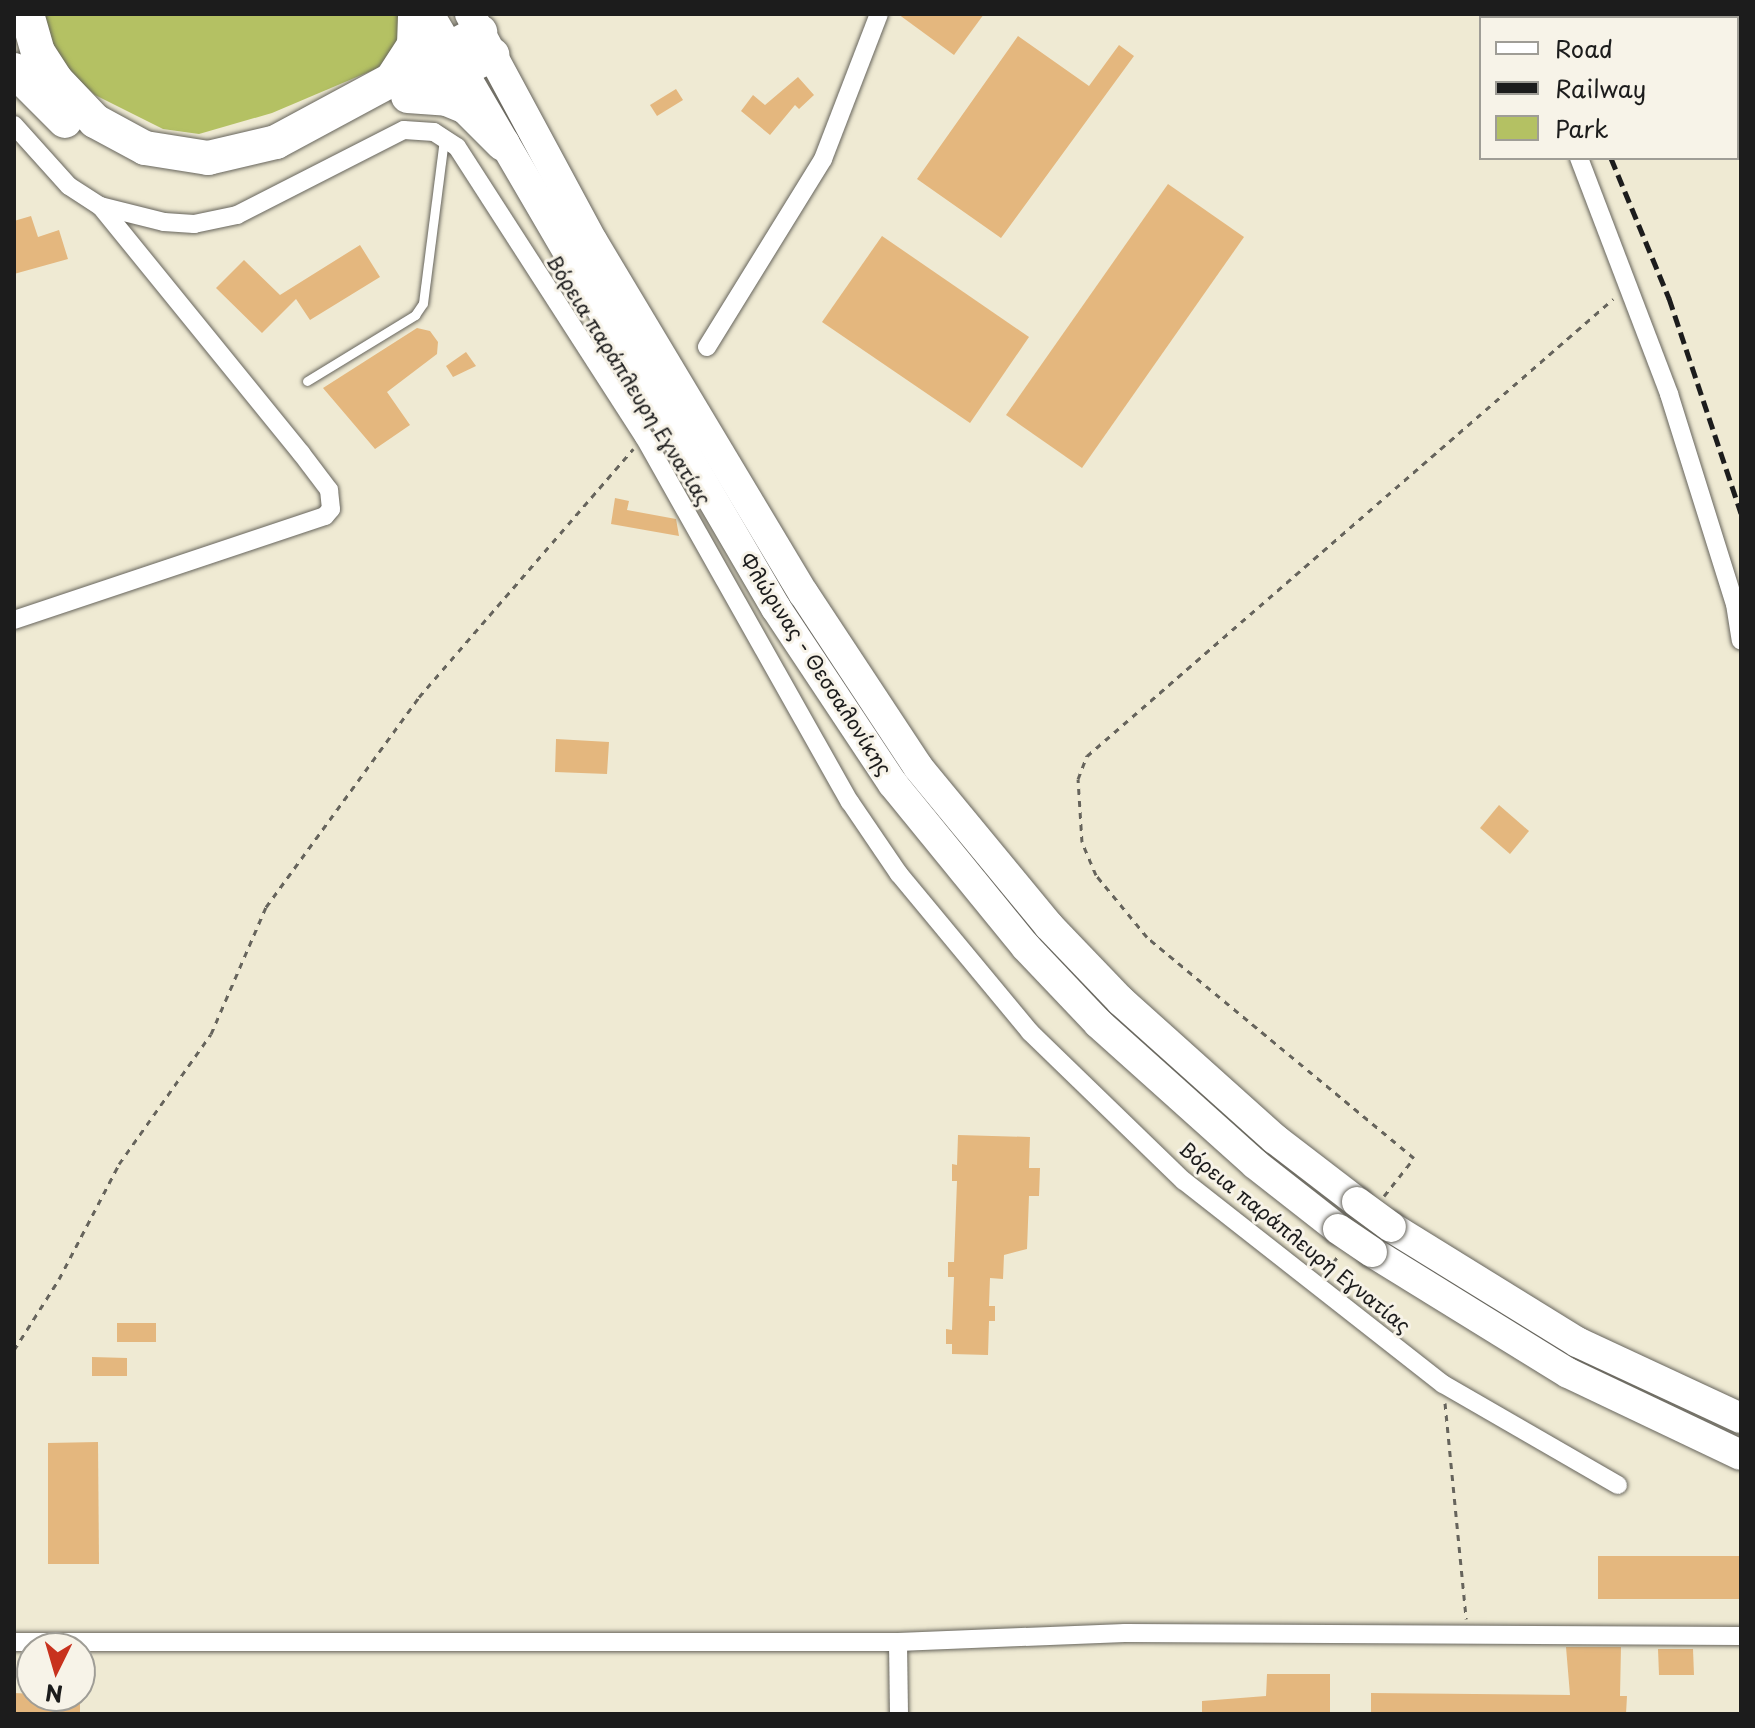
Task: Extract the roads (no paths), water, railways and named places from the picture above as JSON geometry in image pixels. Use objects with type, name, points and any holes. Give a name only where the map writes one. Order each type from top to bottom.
[{"type":"highway","points":[[27,14],[38,52],[74,101],[122,137],[168,155],[208,158],[242,153],[397,89],[455,60],[480,34]]},
{"type":"highway","points":[[14,70],[100,149],[151,171],[196,177],[277,163],[397,89],[414,45],[415,14]]},
{"type":"highway","points":[[397,89],[434,96],[466,107],[503,144]]},
{"type":"main road","name":"Φλώρινας - Θεσσαλονίκης","points":[[429,14],[776,608],[902,796],[1026,947],[1098,1023],[1175,1096],[1338,1229],[1568,1373],[1741,1455]]},
{"type":"main road","name":"Φλώρινας - Θεσσαλονίκης","points":[[480,34],[593,242],[804,594],[918,767],[1049,926],[1121,1001],[1264,1130],[1391,1227],[1577,1342],[1741,1418]]},
{"type":"street","points":[[707,347],[823,159],[879,14]]},
{"type":"street","points":[[14,125],[54,172],[100,206],[301,453],[329,490],[331,509],[325,516],[14,620]]},
{"type":"street","points":[[100,206],[164,222],[216,221],[257,207],[404,130],[444,136]]},
{"type":"street","name":"Βόρεια παράπλευρη Εγνατίας","points":[[444,136],[468,162],[644,437],[850,802],[899,874],[1030,1032],[1184,1181],[1443,1384],[1618,1485]]},
{"type":"street","points":[[1580,160],[1630,285],[1711,525],[1741,641]]},
{"type":"street","points":[[14,1642],[898,1642],[1125,1633],[1741,1636]]},
{"type":"street","points":[[898,1642],[899,1714]]},
{"type":"lane","points":[[307,381],[415,315],[423,303],[444,136]]},
{"type":"railway","points":[[1612,160],[1669,298],[1741,513]]}]
